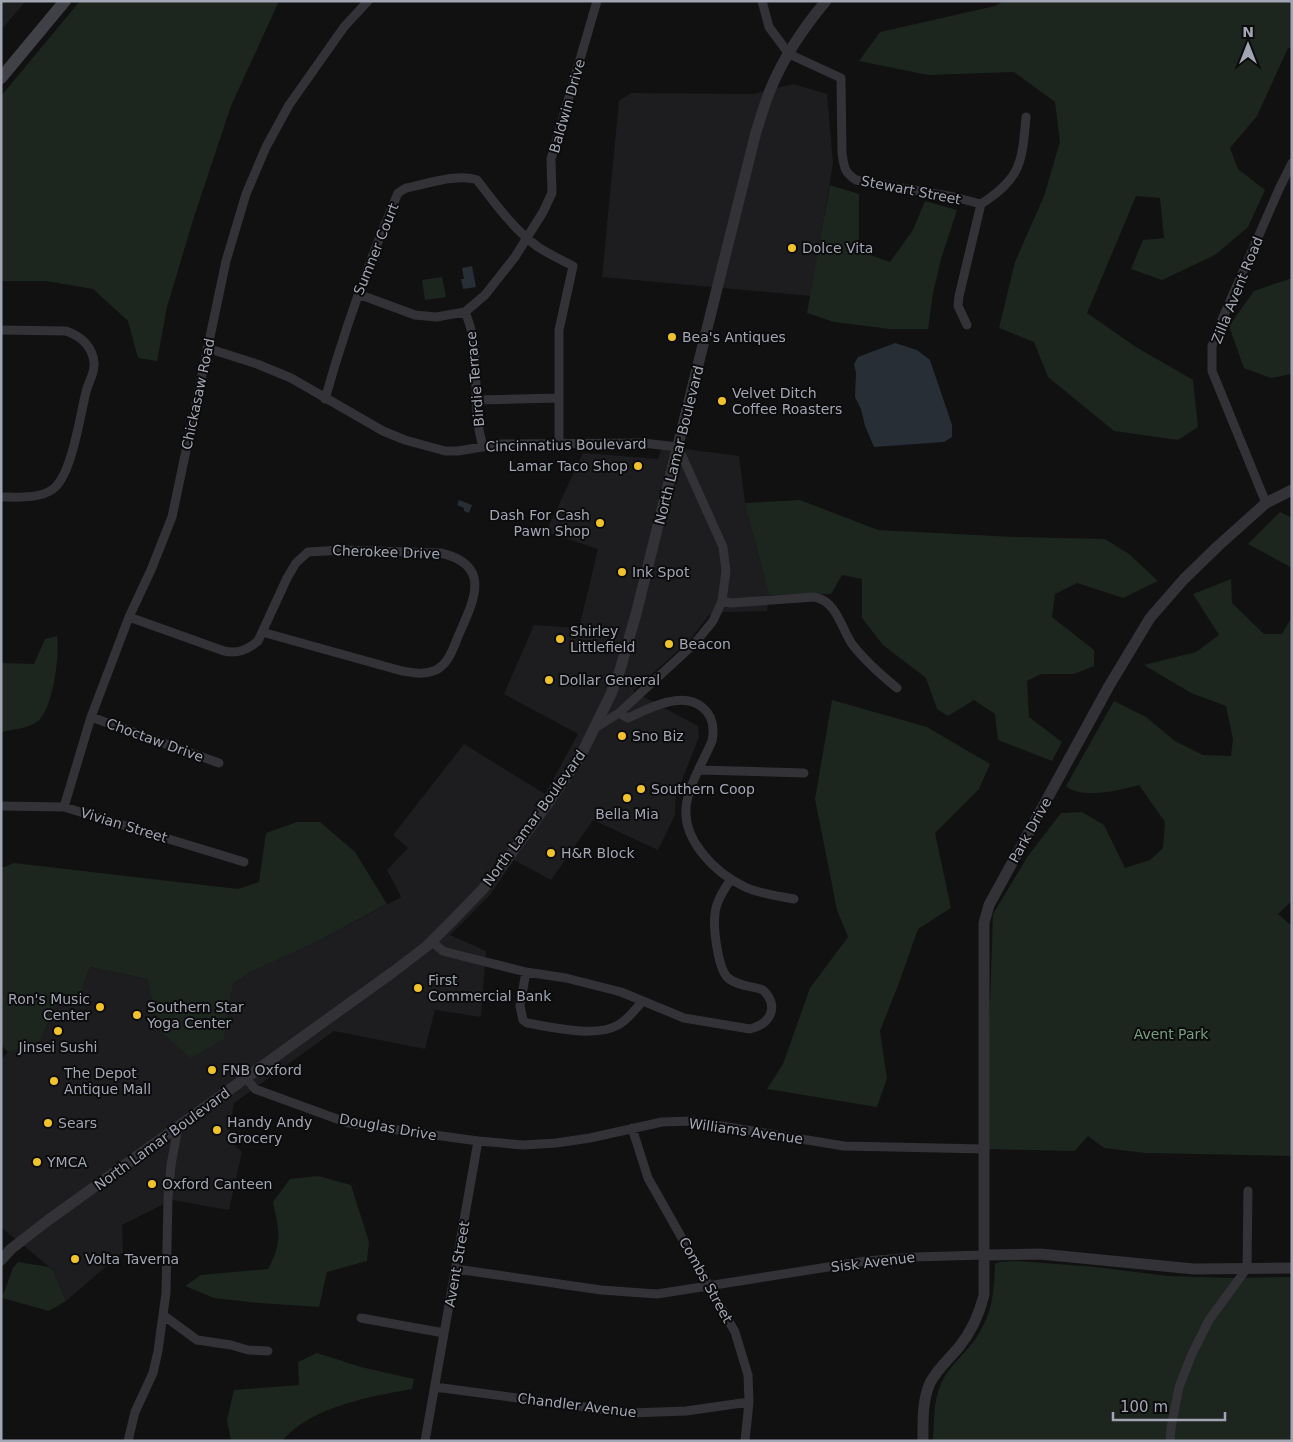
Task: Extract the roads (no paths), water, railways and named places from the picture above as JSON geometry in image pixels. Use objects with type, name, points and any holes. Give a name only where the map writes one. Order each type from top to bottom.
[{"type":"main road","points":[[1,78],[65,1]]},
{"type":"street","name":"Chickasaw Road","points":[[64,807],[90,717],[129,617],[151,570],[172,517],[226,261],[246,194],[266,147],[288,105],[344,27],[368,1]]},
{"type":"street","name":"Baldwin Drive","points":[[465,312],[485,295],[515,257],[543,212],[552,193],[551,159],[597,1]]},
{"type":"street","points":[[762,1],[769,27],[789,54]]},
{"type":"street","name":"North Lamar Boulevard","points":[[1,1260],[27,1236],[247,1079],[393,972],[431,941],[483,889],[508,858],[576,762],[595,728],[620,670],[642,592],[748,160],[772,87],[804,29],[826,1]]},
{"type":"street","name":"Stewart Street","points":[[789,54],[841,78],[842,153],[847,174],[856,180],[954,197],[981,204]]},
{"type":"street","points":[[967,325],[958,306],[959,296],[981,204],[1005,187],[1017,169],[1022,159],[1026,117]]},
{"type":"street","name":"Zilla Avent Road","points":[[1266,504],[1212,371],[1212,346],[1292,163]]},
{"type":"street","name":"Sumner Court","points":[[325,399],[337,355],[358,294],[398,193],[406,188],[463,177],[478,180],[506,217],[526,237],[548,253],[573,266],[559,330],[559,398]]},
{"type":"street","points":[[358,294],[422,316],[445,316],[465,312]]},
{"type":"street","name":"Birdie Terrace","points":[[465,312],[472,333],[480,436],[483,446]]},
{"type":"street","points":[[1,330],[66,331],[74,333],[90,347],[94,364],[91,380],[86,389],[73,447],[61,482],[53,490],[42,495],[1,497]]},
{"type":"street","name":"Cincinnatius Boulevard","points":[[207,348],[257,364],[291,378],[383,431],[445,451],[458,451],[500,444],[643,443],[678,446]]},
{"type":"street","points":[[477,400],[559,398],[559,443]]},
{"type":"street","points":[[595,728],[619,713],[695,642],[713,620],[722,601],[726,571],[724,548],[678,446]]},
{"type":"street","name":"Park Drive","points":[[923,1441],[922,1415],[929,1386],[973,1327],[980,1314],[984,1295],[984,923],[988,905],[1109,686],[1150,618],[1188,575],[1266,504],[1292,490]]},
{"type":"street","name":"Cherokee Drive","points":[[129,617],[234,653],[249,648],[258,641],[262,632],[296,563],[308,552],[343,550],[441,553],[462,561],[470,569],[475,579],[476,589],[472,604],[447,661],[438,669],[428,673],[402,672],[262,632]]},
{"type":"street","points":[[722,601],[814,597],[823,600],[828,603],[838,617],[851,643],[880,674],[897,688]]},
{"type":"street","points":[[619,713],[628,718],[657,704],[680,701],[695,703],[706,709],[714,724],[714,732],[686,803],[689,826],[698,848],[711,864],[746,888],[794,899]]},
{"type":"street","name":"Choctaw Drive","points":[[90,717],[219,764]]},
{"type":"street","points":[[699,770],[804,773]]},
{"type":"street","name":"Vivian Street","points":[[1,806],[64,807],[244,862]]},
{"type":"street","points":[[431,941],[443,951],[526,972],[621,992],[684,1018],[728,1027],[750,1029],[765,1023],[772,1009],[772,1002],[763,990],[732,981],[723,972],[720,964],[715,914],[720,896],[731,879]]},
{"type":"street","points":[[526,972],[520,1006],[522,1020],[527,1023],[584,1031],[603,1029],[618,1026],[643,1001]]},
{"type":"street","name":"Douglas Drive","points":[[247,1079],[255,1089],[348,1123],[478,1141]]},
{"type":"street","name":"Williams Avenue","points":[[478,1141],[523,1145],[556,1143],[662,1122],[691,1121],[844,1146],[985,1149]]},
{"type":"street","points":[[128,1441],[135,1412],[153,1373],[158,1351],[166,1293],[168,1198],[171,1165],[178,1128]]},
{"type":"street","name":"Combs Street","points":[[632,1128],[648,1178],[735,1332],[748,1374],[749,1402],[745,1441]]},
{"type":"street","name":"Avent Street","points":[[425,1441],[478,1141]]},
{"type":"street","points":[[1170,1441],[1180,1387],[1192,1354],[1209,1320],[1247,1268],[1248,1191]]},
{"type":"street","name":"Sisk Avenue","points":[[456,1269],[623,1293],[657,1294],[866,1261],[914,1257],[1040,1254],[1194,1269],[1292,1268]]},
{"type":"street","points":[[163,1315],[197,1340],[231,1345],[248,1350],[268,1351]]},
{"type":"street","points":[[361,1318],[444,1332]]},
{"type":"street","name":"Chandler Avenue","points":[[435,1387],[631,1413],[686,1411],[749,1402]]},
{"type":"place","name":"Dolce Vita","points":[[792,248]]},
{"type":"place","name":"Bea's Antiques","points":[[672,337]]},
{"type":"place","name":"Velvet Ditch Coffee Roasters","points":[[722,401]]},
{"type":"place","name":"Lamar Taco Shop","points":[[638,466]]},
{"type":"place","name":"Dash For Cash Pawn Shop","points":[[600,523]]},
{"type":"place","name":"Ink Spot","points":[[622,572]]},
{"type":"place","name":"Shirley Littlefield","points":[[560,639]]},
{"type":"place","name":"Beacon","points":[[669,644]]},
{"type":"place","name":"Dollar General","points":[[549,680]]},
{"type":"place","name":"Sno Biz","points":[[622,736]]},
{"type":"place","name":"Southern Coop","points":[[641,789]]},
{"type":"place","name":"Bella Mia","points":[[627,798]]},
{"type":"place","name":"H&R Block","points":[[551,853]]},
{"type":"place","name":"First Commercial Bank","points":[[418,988]]},
{"type":"place","name":"Ron's Music Center","points":[[100,1007]]},
{"type":"place","name":"Southern Star Yoga Center","points":[[137,1015]]},
{"type":"place","name":"Jinsei Sushi","points":[[58,1031]]},
{"type":"place","name":"FNB Oxford","points":[[212,1070]]},
{"type":"place","name":"The Depot Antique Mall","points":[[54,1081]]},
{"type":"place","name":"Sears","points":[[48,1123]]},
{"type":"place","name":"Handy Andy Grocery","points":[[217,1130]]},
{"type":"place","name":"YMCA","points":[[37,1162]]},
{"type":"place","name":"Oxford Canteen","points":[[152,1184]]},
{"type":"place","name":"Volta Taverna","points":[[75,1259]]},
{"type":"park label","name":"Avent Park","points":[[1171,1034]]}]
